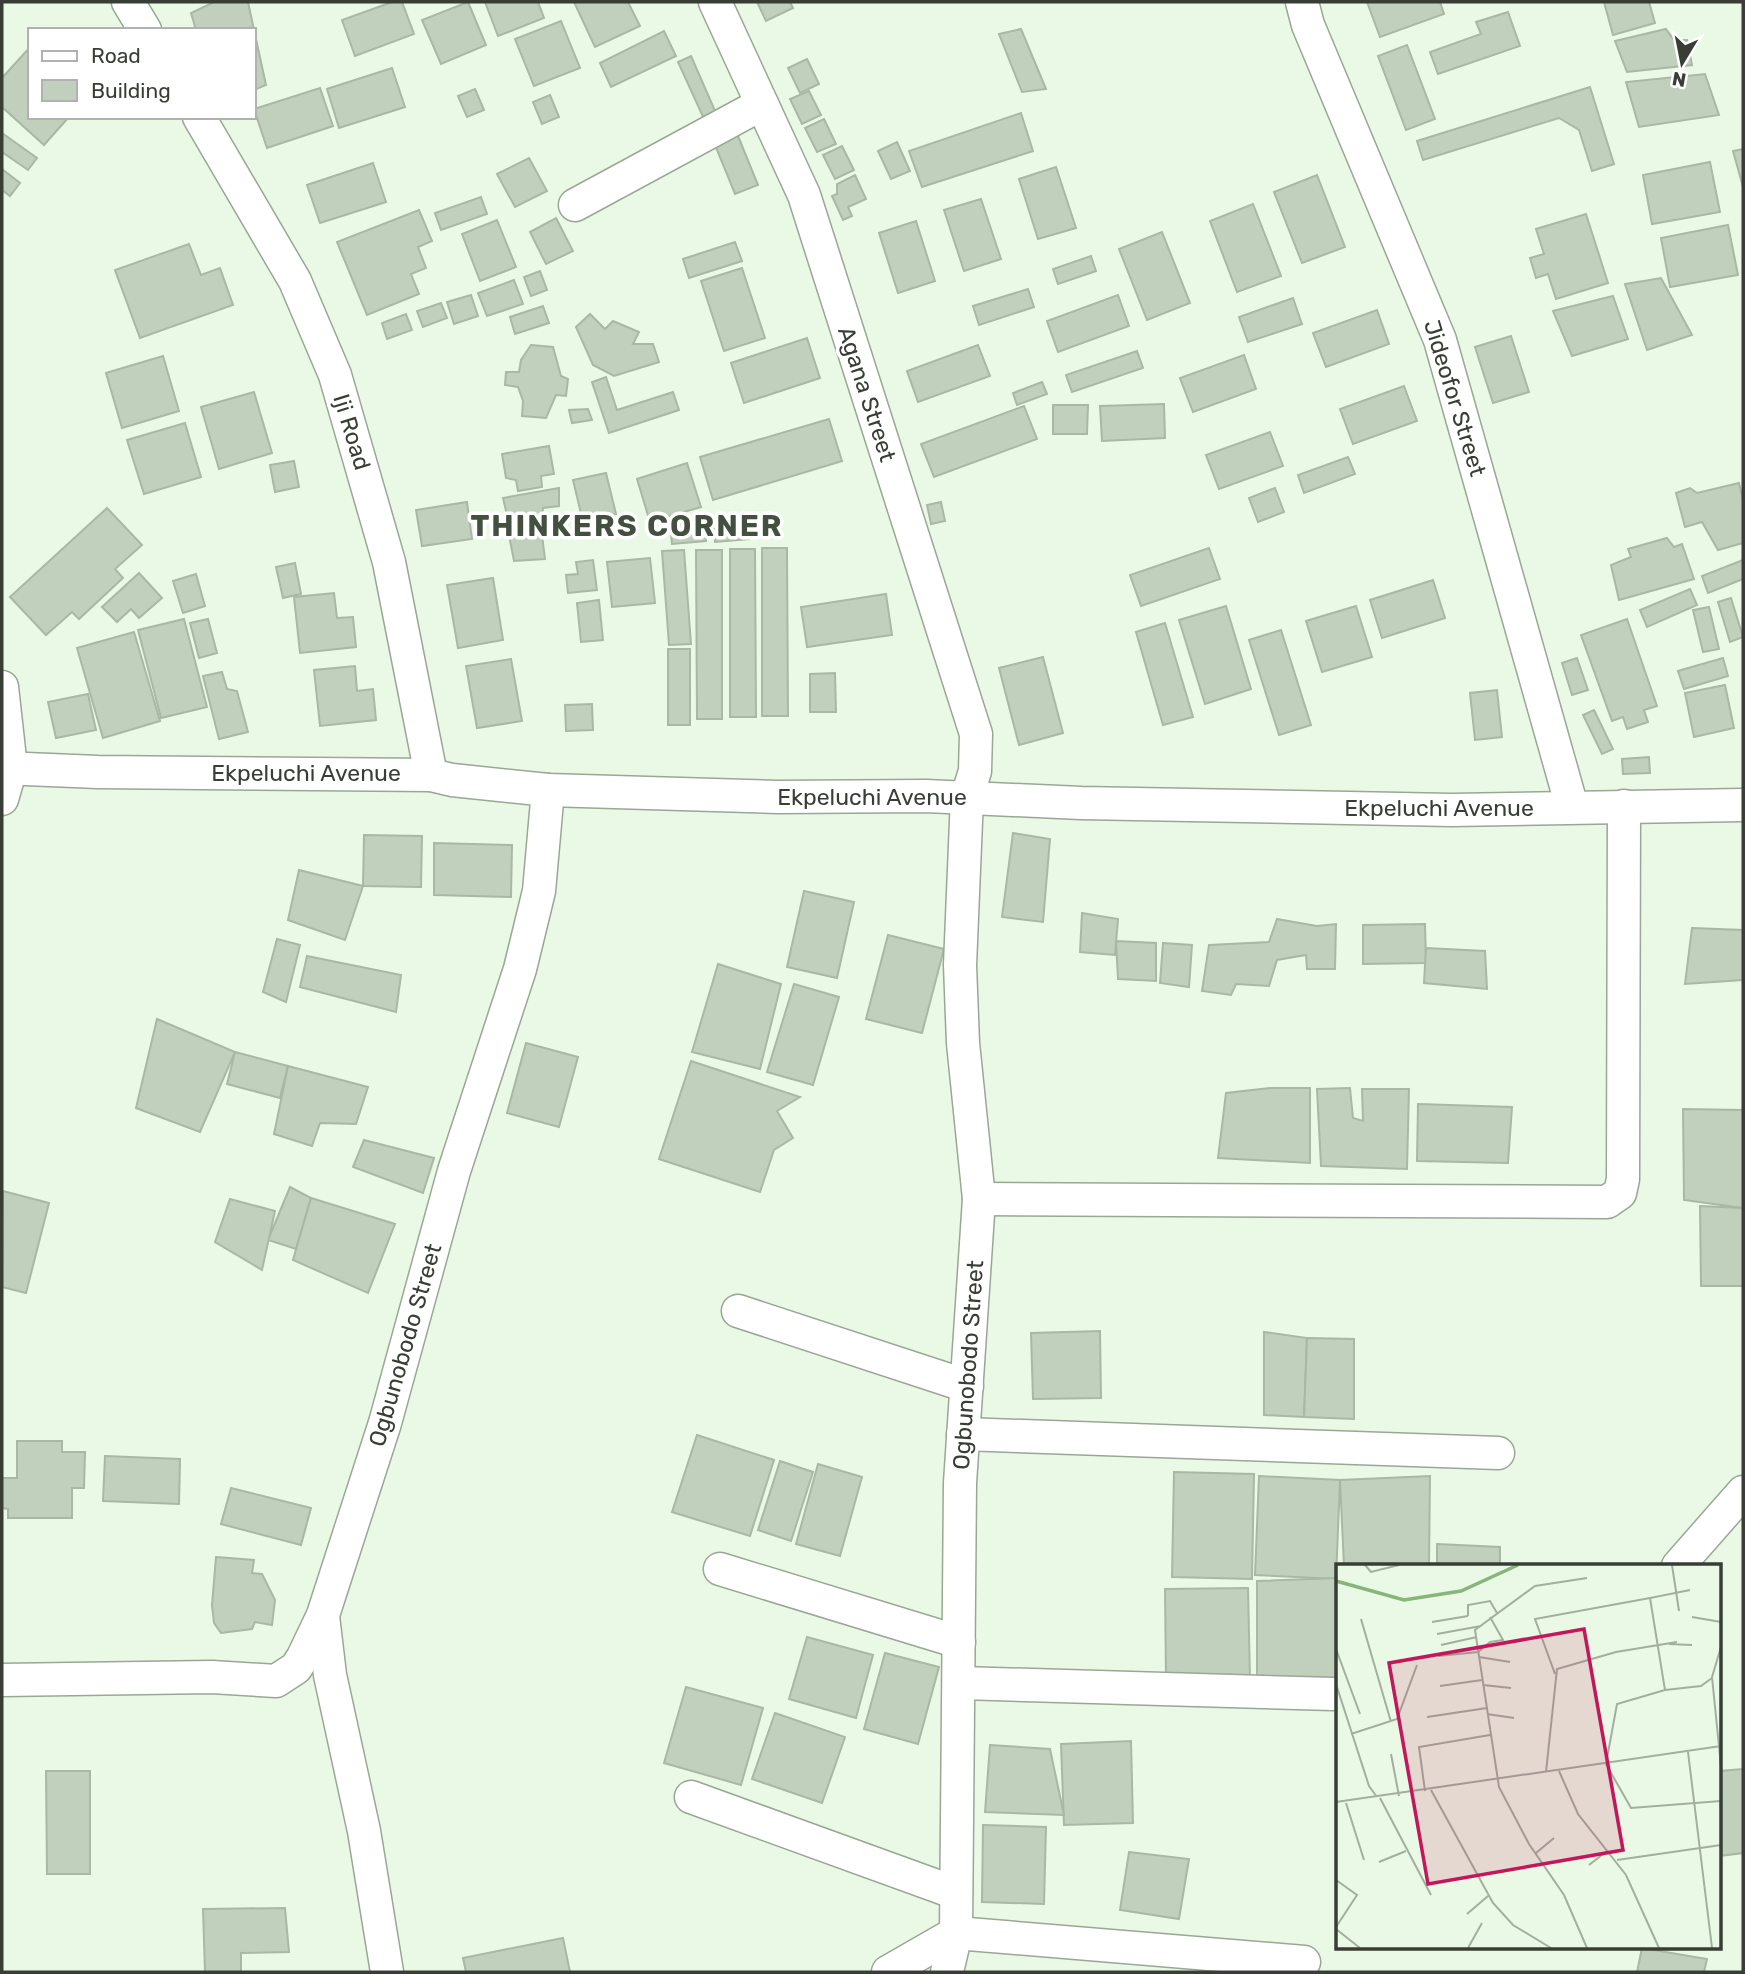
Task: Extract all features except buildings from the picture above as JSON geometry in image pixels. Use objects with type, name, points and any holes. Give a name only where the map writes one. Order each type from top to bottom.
[{"type":"street","name":"Agana Street","points":[[715,2],[804,195],[976,734],[975,771],[967,797]]},
{"type":"street","name":"Jideofor Street","points":[[1302,2],[1308,25],[1440,340],[1572,807]]},
{"type":"street","points":[[575,205],[762,103]]},
{"type":"street","name":"Iji Road","points":[[200,119],[295,281],[335,375],[389,562],[422,743],[431,775]]},
{"type":"street","points":[[2,687],[6,768],[2,799]]},
{"type":"street","name":"Ekpeluchi Avenue","points":[[6,768],[98,772],[431,775],[452,780],[548,790],[778,797],[967,797],[1082,803],[1342,808],[1743,805]]},
{"type":"street","name":"Ogbunobodo Street","points":[[2,1681],[212,1676],[276,1681],[296,1668],[323,1615],[385,1423],[454,1171],[520,969],[539,891],[548,790]]},
{"type":"street","name":"Ogbunobodo Street","points":[[947,1972],[956,1933],[963,1434],[979,1199],[963,1043],[960,978],[967,797]]},
{"type":"street","points":[[979,1199],[1607,1202],[1620,1193],[1623,1178],[1624,806]]},
{"type":"street","points":[[738,1311],[967,1385]]},
{"type":"street","points":[[963,1434],[1498,1453]]},
{"type":"street","points":[[1680,1564],[1743,1492]]},
{"type":"street","points":[[720,1569],[959,1642]]},
{"type":"street","points":[[323,1615],[330,1675],[365,1831],[387,1972]]},
{"type":"street","points":[[961,1683],[1332,1694]]},
{"type":"street","points":[[691,1797],[956,1893]]},
{"type":"street","points":[[888,1972],[956,1933],[1304,1962]]},
{"type":"district","name":"THINKERS CORNER","points":[[627,526]]}]
